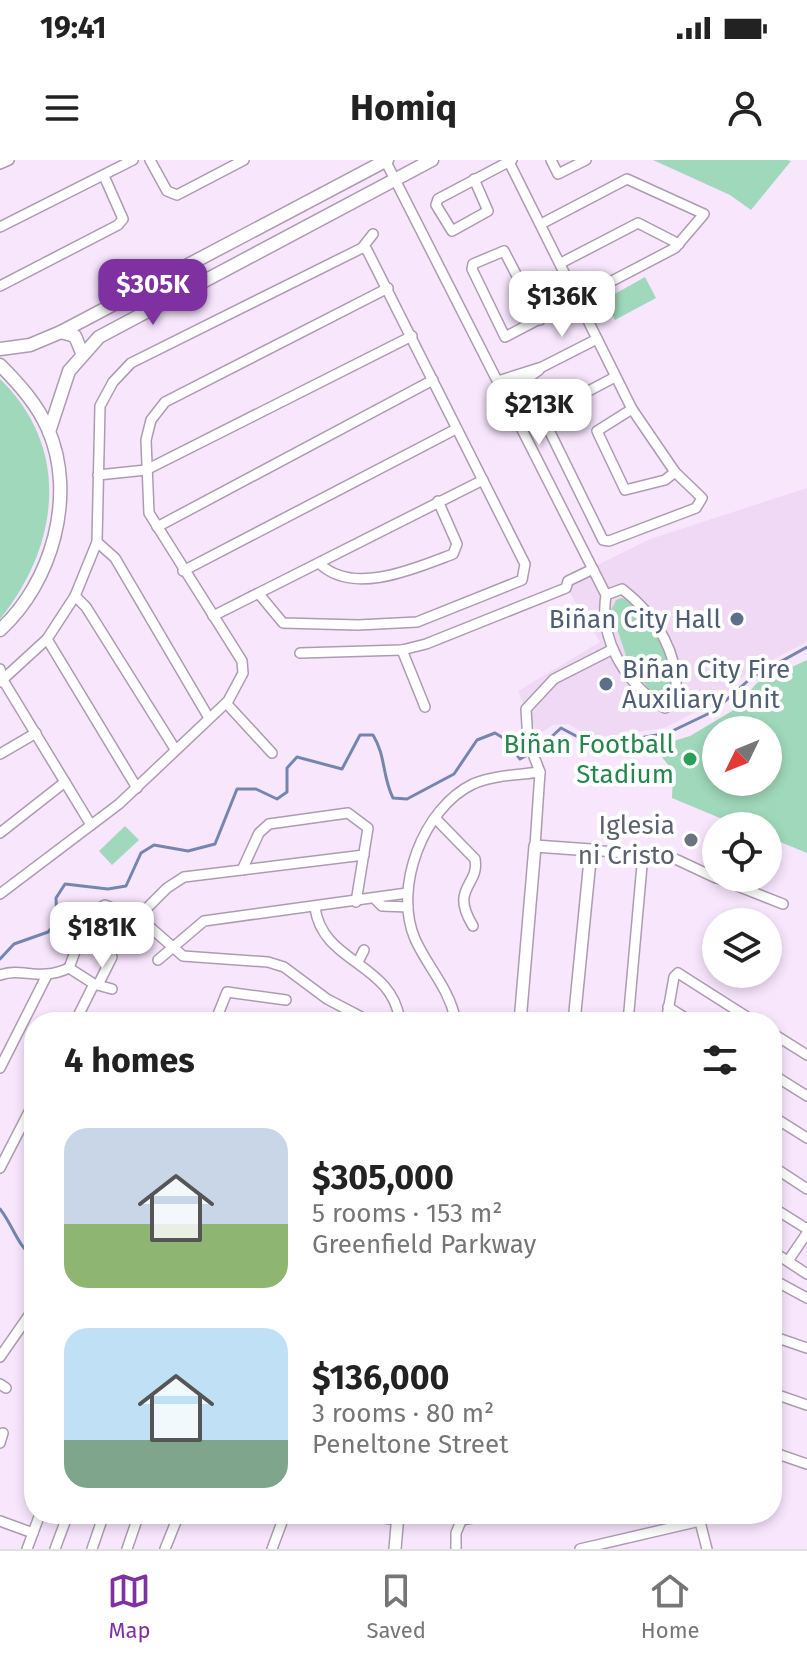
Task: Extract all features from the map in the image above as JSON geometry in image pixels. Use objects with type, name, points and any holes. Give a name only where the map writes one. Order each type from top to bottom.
[{"type":"main road","points":[[49,432],[65,380],[82,353],[117,326],[432,160]]},
{"type":"main road","points":[[0,349],[30,345],[61,332],[382,161]]},
{"type":"main road","points":[[61,332],[79,340],[82,353]]},
{"type":"main road","points":[[0,365],[27,395],[49,432],[59,489],[56,531],[30,595],[0,630]]},
{"type":"street","points":[[0,164],[9,160]]},
{"type":"street","points":[[0,227],[133,160]]},
{"type":"street","points":[[150,160],[167,191],[177,195],[244,160]]},
{"type":"street","points":[[551,160],[558,174],[586,160]]},
{"type":"street","points":[[382,161],[606,595],[604,609],[613,649],[630,680],[665,708],[674,703],[677,675],[667,646],[640,603],[622,589],[606,595]]},
{"type":"street","points":[[474,179],[488,211],[452,231],[436,202],[474,179],[511,161],[632,409],[675,472],[700,492],[701,503],[696,508],[609,541],[603,540],[544,420],[545,414],[615,377]]},
{"type":"street","points":[[0,286],[118,225],[122,211],[104,176]]},
{"type":"street","points":[[540,320],[504,251],[473,264],[472,269],[505,337],[540,320],[579,301],[679,244],[704,214],[627,179],[541,224]]},
{"type":"street","points":[[561,263],[638,223],[679,244]]},
{"type":"street","points":[[1,679],[47,639],[75,596],[97,542],[100,406],[113,382],[131,363],[362,248],[373,234]]},
{"type":"street","points":[[259,594],[283,623],[358,625],[417,622],[522,580],[525,564],[388,288],[367,250],[362,248]]},
{"type":"street","points":[[0,894],[137,788],[226,703],[243,673],[242,661],[149,513],[146,470],[151,420],[165,402],[388,288]]},
{"type":"street","points":[[98,475],[146,470],[412,336]]},
{"type":"street","points":[[498,381],[542,367],[597,339]]},
{"type":"street","points":[[505,395],[542,367]]},
{"type":"street","points":[[157,527],[433,380]]},
{"type":"street","points":[[632,409],[597,431],[625,490],[665,480],[675,472]]},
{"type":"street","points":[[183,571],[456,429]]},
{"type":"street","points":[[213,616],[483,480]]},
{"type":"street","points":[[320,564],[329,573],[369,577],[407,572],[453,554],[457,544],[438,501]]},
{"type":"street","points":[[97,542],[115,558],[209,718]]},
{"type":"street","points":[[300,653],[402,650],[428,644],[566,588],[568,581],[593,569]]},
{"type":"street","points":[[75,596],[86,607],[175,749]]},
{"type":"street","points":[[47,639],[137,788]]},
{"type":"street","points":[[521,1012],[539,767],[528,741],[526,709],[542,689],[613,649]]},
{"type":"street","points":[[402,650],[425,707]]},
{"type":"street","points":[[0,669],[1,679],[91,825]]},
{"type":"street","points":[[226,703],[272,753]]},
{"type":"street","points":[[0,754],[36,733]]},
{"type":"street","points":[[452,1012],[441,980],[416,940],[408,907],[407,893],[420,847],[435,818],[451,800],[475,783],[539,767]]},
{"type":"street","points":[[0,833],[65,782]]},
{"type":"street","points":[[242,870],[259,833],[269,824],[348,813],[362,821],[368,836],[356,902]]},
{"type":"street","points":[[435,818],[475,859],[476,869],[463,895],[464,909],[473,926]]},
{"type":"street","points":[[535,846],[671,857],[702,871]]},
{"type":"street","points":[[575,1012],[591,850]]},
{"type":"street","points":[[629,1012],[643,854]]},
{"type":"street","points":[[137,918],[176,880],[364,855]]},
{"type":"street","points":[[753,892],[783,904]]},
{"type":"street","points":[[158,960],[204,921],[376,900],[383,894],[407,893]]},
{"type":"street","points":[[376,900],[382,906],[408,907]]},
{"type":"street","points":[[0,975],[7,972],[46,977],[69,968],[93,909],[105,905],[137,918],[171,948],[190,958],[268,962],[284,967],[327,999],[352,1012]]},
{"type":"street","points":[[315,908],[324,936],[358,962],[389,992],[396,1012]]},
{"type":"street","points":[[358,962],[364,950]]},
{"type":"street","points":[[81,1012],[112,957]]},
{"type":"street","points":[[69,968],[96,984],[112,989]]},
{"type":"street","points":[[667,1012],[674,977],[678,973],[739,1012]]},
{"type":"street","points":[[28,1012],[46,977]]},
{"type":"street","points":[[219,1012],[227,992],[286,1000]]},
{"type":"street","points":[[668,1007],[676,1012]]},
{"type":"street","points":[[0,1068],[24,1021]]},
{"type":"street","points":[[782,1039],[807,1055]]},
{"type":"street","points":[[782,1080],[807,1096]]},
{"type":"street","points":[[0,1168],[24,1121]]},
{"type":"street","points":[[782,1122],[807,1138]]},
{"type":"street","points":[[782,1173],[807,1189]]},
{"type":"street","points":[[782,1214],[807,1231],[788,1261]]},
{"type":"street","points":[[782,1257],[807,1274]]},
{"type":"street","points":[[782,1284],[807,1298]]},
{"type":"street","points":[[0,1357],[24,1322]]},
{"type":"street","points":[[782,1339],[807,1348]]},
{"type":"street","points":[[782,1396],[807,1405]]},
{"type":"street","points":[[782,1455],[807,1464]]},
{"type":"street","points":[[0,1521],[33,1533]]},
{"type":"street","points":[[27,1549],[36,1524]]},
{"type":"street","points":[[55,1549],[64,1524]]},
{"type":"street","points":[[92,1549],[101,1524]]},
{"type":"street","points":[[127,1549],[136,1524]]},
{"type":"street","points":[[165,1549],[175,1524]]},
{"type":"street","points":[[272,1549],[281,1524]]},
{"type":"street","points":[[395,1549],[397,1524]]},
{"type":"street","points":[[456,1549],[461,1524]]},
{"type":"street","points":[[580,1549],[676,1524]]},
{"type":"street","points":[[701,1524],[707,1549]]},
{"type":"shaded area","points":[[807,488],[807,642],[748,672],[717,701],[664,728],[594,738],[568,724],[553,725],[538,735],[518,691],[600,642],[563,582],[650,539]]},
{"type":"green space","points":[[653,160],[791,161],[751,210],[730,195]]},
{"type":"green space","points":[[645,277],[656,298],[615,320],[604,300]]},
{"type":"green space","points":[[0,379],[23,406],[39,436],[47,466],[49,498],[45,529],[35,561],[20,591],[0,619]]},
{"type":"green space","points":[[622,598],[643,614],[660,641],[670,671],[669,697],[656,697],[629,665],[611,610],[616,600]]},
{"type":"green space","name":"Biñan Football Stadium","points":[[807,660],[807,853],[782,843],[782,812],[706,812],[672,798],[673,771],[654,747],[690,736],[702,729],[702,796],[782,796],[782,716],[724,716],[757,683]]},
{"type":"green space","points":[[125,826],[139,840],[112,865],[99,851]]},
{"type":"waterway","points":[[536,751],[561,728],[595,746],[668,733],[714,711],[751,678],[807,647]]},
{"type":"waterway","points":[[0,959],[14,944],[48,932],[57,922],[56,898],[65,884],[108,889],[126,886],[141,853],[154,845],[188,851],[215,844],[237,789],[256,789],[277,799],[287,792],[287,768],[297,757],[342,769],[360,735],[373,735],[393,798],[407,799],[454,774],[477,740],[495,733],[505,739],[520,759],[529,754]]},
{"type":"waterway","points":[[0,1209],[24,1248]]},
{"type":"place","name":"Biñan City Hall","points":[[737,619]]},
{"type":"place","name":"Biñan City Fire Auxiliary Unit","points":[[606,684]]},
{"type":"place","name":"Biñan Football Stadium","points":[[690,759]]},
{"type":"place","name":"Iglesia ni Cristo","points":[[691,840]]}]
